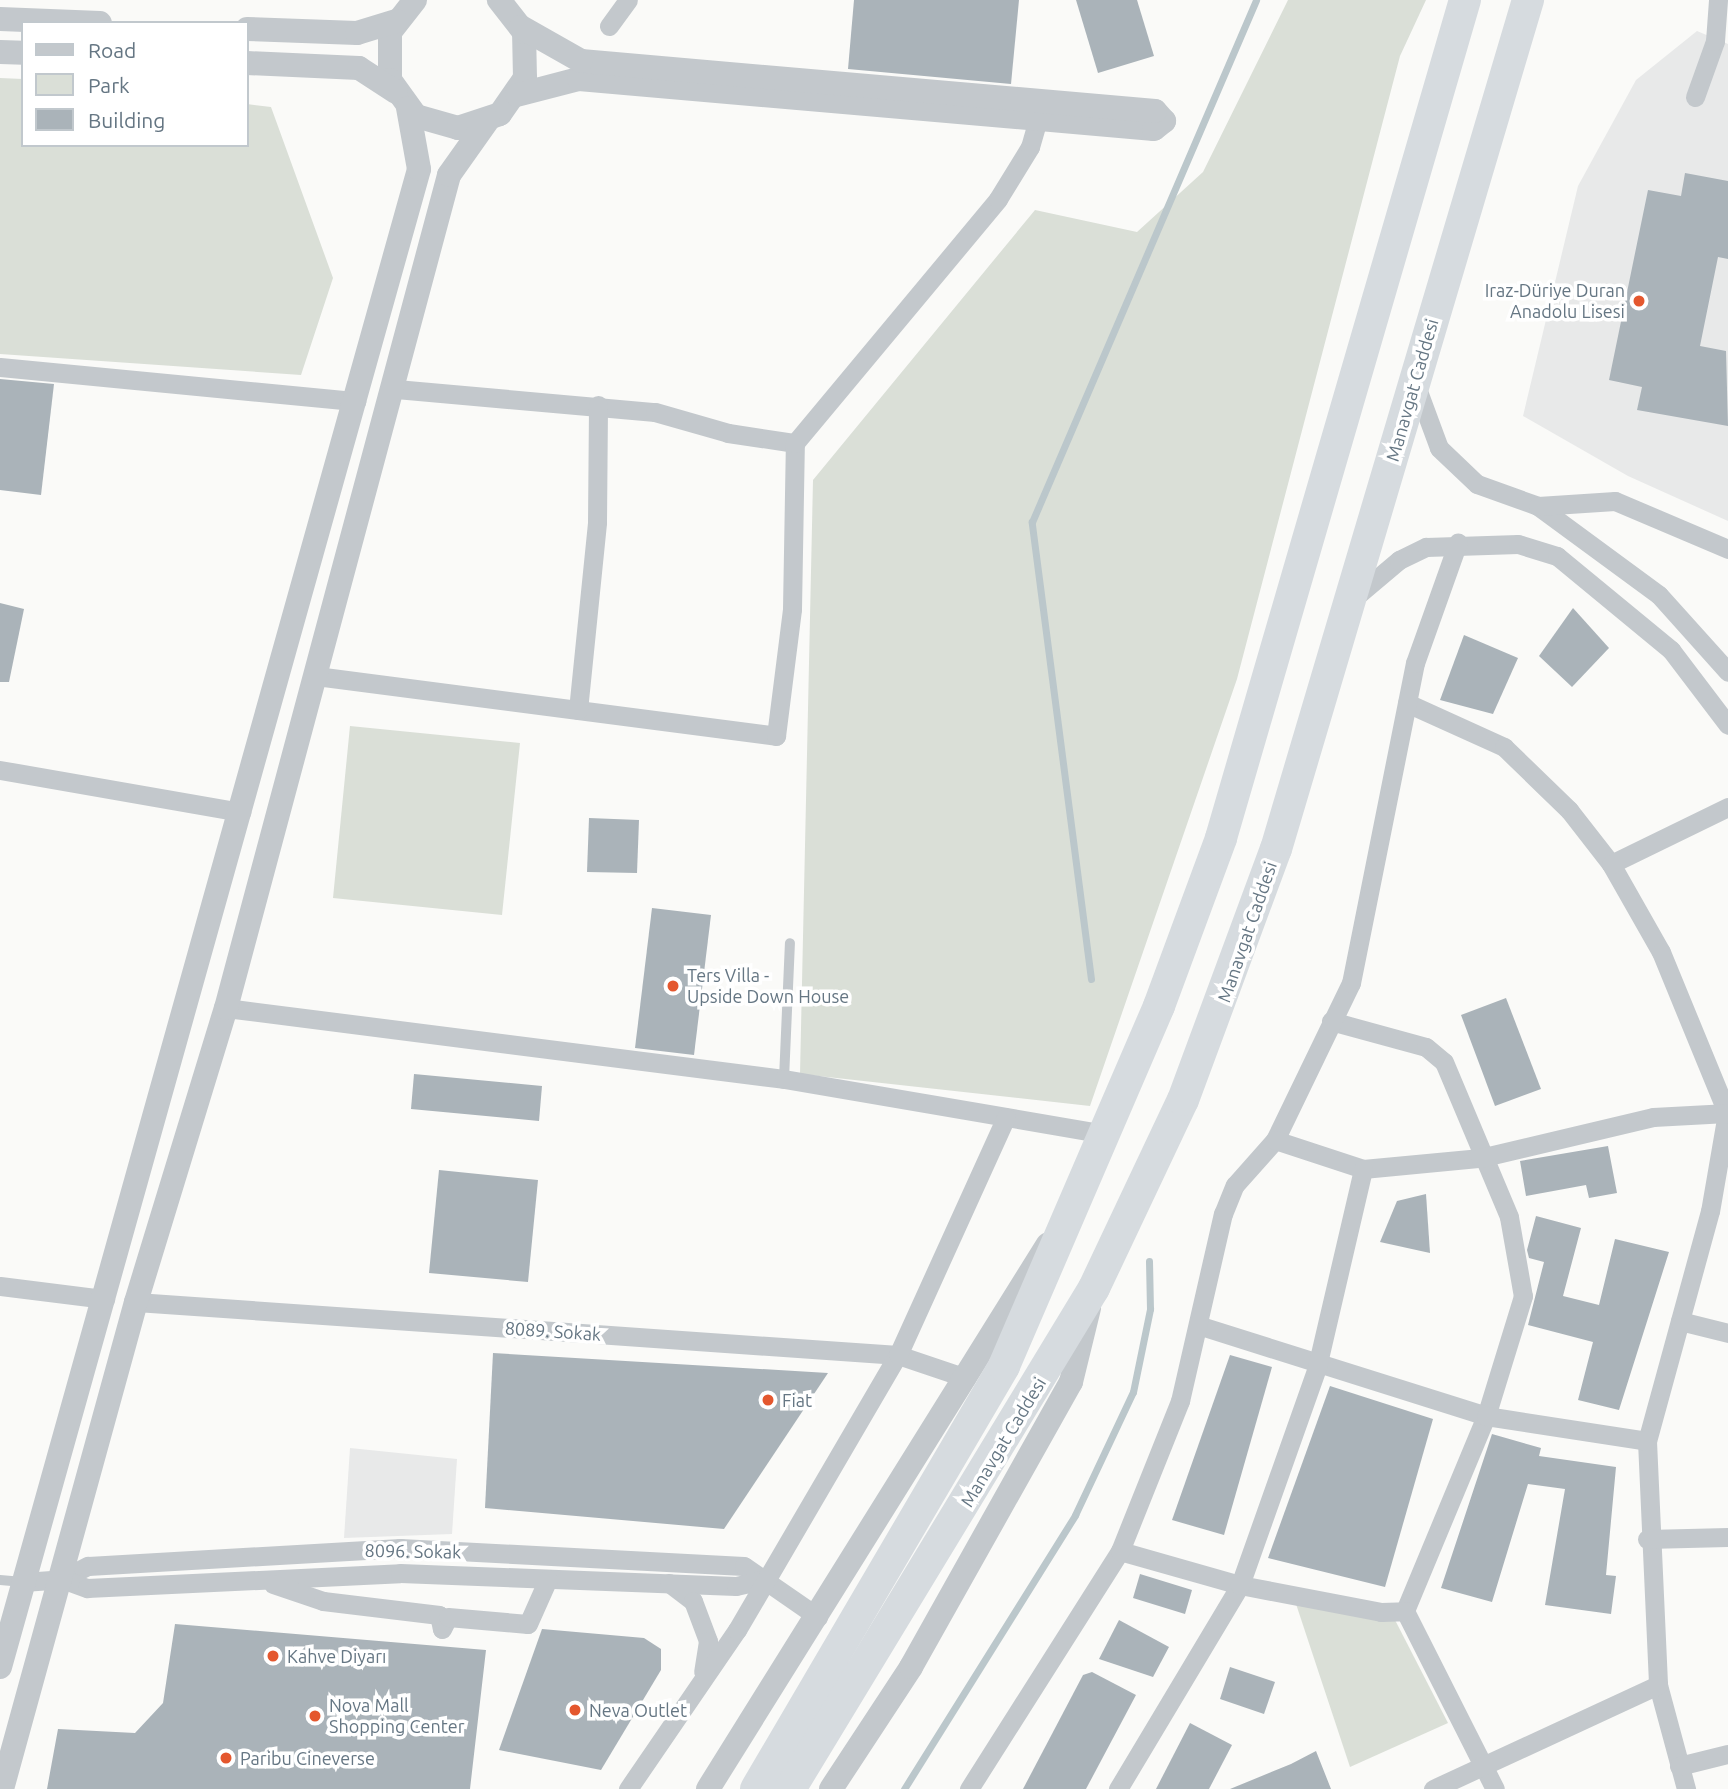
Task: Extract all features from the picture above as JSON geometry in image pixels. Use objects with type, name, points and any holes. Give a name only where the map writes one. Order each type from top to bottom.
[{"type":"highway","name":"Manavgat Caddesi","points":[[756,1789],[1004,1366],[1107,1134],[1221,838],[1465,0]]},
{"type":"highway","name":"Manavgat Caddesi","points":[[790,1789],[1094,1288],[1234,975],[1354,598],[1528,0]]},
{"type":"street","points":[[0,1667],[12,1581],[105,1299],[419,169],[402,100],[386,56],[396,21],[415,0]]},
{"type":"street","points":[[2,1789],[62,1579],[136,1302],[226,1008],[396,389],[449,175],[488,120],[517,95],[579,79],[1154,129],[1164,121],[1155,111],[581,61],[521,27],[500,0]]},
{"type":"street","points":[[609,26],[628,0]]},
{"type":"street","points":[[1695,97],[1715,41],[1718,0]]},
{"type":"street","points":[[0,19],[50,21]]},
{"type":"street","points":[[248,29],[357,33],[396,21]]},
{"type":"street","points":[[517,95],[528,56],[521,27]]},
{"type":"street","points":[[0,52],[21,53]]},
{"type":"street","points":[[248,63],[359,68],[436,125],[458,128],[488,120]]},
{"type":"street","points":[[316,676],[776,736],[792,610],[795,443],[999,199],[1030,147],[1038,119]]},
{"type":"street","points":[[0,367],[356,401]]},
{"type":"street","points":[[1415,383],[1440,448],[1477,484],[1538,506],[1660,595],[1728,673]]},
{"type":"street","points":[[396,389],[598,405],[795,443]]},
{"type":"street","points":[[578,710],[597,522],[598,405]]},
{"type":"street","points":[[1538,506],[1615,501],[1728,549]]},
{"type":"street","points":[[1354,598],[1399,559],[1458,542],[1518,544],[1557,556],[1671,650],[1728,725]]},
{"type":"street","points":[[969,1789],[1120,1551],[1154,1476],[1201,1326],[1223,1214],[1235,1185],[1275,1140],[1351,983],[1407,703],[1429,614],[1458,542]]},
{"type":"street","points":[[1407,703],[1504,747],[1569,810],[1611,864],[1661,952],[1728,1113],[1719,1177],[1647,1441],[1647,1539],[1658,1685],[1686,1789]]},
{"type":"street","points":[[0,770],[241,812]]},
{"type":"street","points":[[1611,864],[1728,807]]},
{"type":"street","points":[[226,1008],[784,1079],[1107,1134]]},
{"type":"street","points":[[1331,1021],[1436,1053],[1453,1078],[1480,1158],[1509,1217],[1523,1296],[1486,1416],[1405,1611],[1481,1766],[1495,1789]]},
{"type":"street","points":[[1275,1140],[1363,1169],[1480,1158],[1653,1117],[1728,1113]]},
{"type":"street","points":[[628,1789],[701,1681],[898,1355],[1006,1117]]},
{"type":"street","points":[[1118,1789],[1240,1585],[1317,1367],[1363,1169]]},
{"type":"street","points":[[708,1789],[967,1377],[1031,1265],[1076,1207]]},
{"type":"street","points":[[0,1286],[105,1299]]},
{"type":"street","points":[[831,1789],[911,1667],[1071,1382],[1094,1288]]},
{"type":"street","name":"8089. Sokak","points":[[136,1302],[898,1355],[967,1377]]},
{"type":"street","points":[[1680,1321],[1728,1333]]},
{"type":"street","points":[[1201,1326],[1317,1367],[1486,1416],[1647,1441]]},
{"type":"street","points":[[1647,1539],[1728,1537]]},
{"type":"street","name":"8096. Sokak","points":[[62,1579],[88,1566],[400,1548],[744,1566],[817,1617]]},
{"type":"street","points":[[1120,1551],[1240,1585],[1381,1612],[1405,1611]]},
{"type":"street","name":"8096. Sokak","points":[[12,1581],[62,1579],[87,1588],[400,1573],[736,1586],[763,1581]]},
{"type":"street","points":[[262,1580],[323,1601],[439,1615],[442,1629],[448,1617],[528,1624],[548,1579]]},
{"type":"street","points":[[670,1583],[693,1601],[708,1641],[701,1681]]},
{"type":"street","points":[[1433,1789],[1658,1685]]},
{"type":"street","points":[[1679,1766],[1728,1754]]},
{"type":"lane","points":[[784,1079],[790,943]]},
{"type":"shaded area","name":"Iraz-Düriye Duran Anadolu Lisesi","points":[[1697,31],[1728,44],[1728,521],[1628,476],[1523,416],[1578,186],[1636,80]]},
{"type":"shaded area","points":[[350,1448],[457,1459],[452,1534],[344,1538]]},
{"type":"green space","points":[[1288,0],[1426,0],[1400,56],[1237,679],[1090,1106],[800,1074],[813,480],[1035,210],[1137,232],[1203,172]]},
{"type":"green space","points":[[0,78],[21,79],[21,147],[248,147],[248,104],[271,107],[333,278],[301,375],[0,354]]},
{"type":"green space","points":[[350,726],[520,743],[502,915],[333,898]]},
{"type":"green space","points":[[1296,1604],[1395,1620],[1448,1723],[1350,1767]]},
{"type":"building","points":[[854,0],[1019,0],[1011,84],[848,69]]},
{"type":"building","points":[[1076,0],[1137,0],[1154,56],[1098,73]]},
{"type":"building","name":"Iraz-Düriye Duran Anadolu Lisesi","points":[[1685,173],[1728,181],[1728,259],[1718,257],[1700,346],[1726,351],[1728,426],[1637,410],[1642,387],[1609,380],[1648,190],[1681,196]]},
{"type":"building","points":[[0,379],[54,384],[41,495],[0,490]]},
{"type":"building","points":[[0,603],[24,609],[9,682],[0,682]]},
{"type":"building","points":[[1573,608],[1609,648],[1572,687],[1539,656]]},
{"type":"building","points":[[1464,635],[1518,658],[1493,714],[1440,700]]},
{"type":"building","points":[[589,818],[639,820],[637,873],[587,872]]},
{"type":"building","name":"Ters Villa - Upside Down House","points":[[652,908],[711,915],[694,1055],[635,1048]]},
{"type":"building","points":[[1506,998],[1541,1089],[1495,1106],[1461,1015]]},
{"type":"building","points":[[414,1074],[542,1086],[539,1121],[411,1109]]},
{"type":"building","points":[[1608,1146],[1617,1193],[1589,1198],[1586,1185],[1526,1196],[1520,1161]]},
{"type":"building","points":[[439,1170],[538,1180],[528,1282],[429,1273]]},
{"type":"building","points":[[1426,1194],[1430,1253],[1380,1242],[1397,1201]]},
{"type":"building","points":[[1536,1216],[1581,1228],[1563,1296],[1599,1305],[1615,1239],[1669,1252],[1619,1410],[1578,1400],[1593,1342],[1528,1325],[1544,1262],[1529,1258],[1527,1250]]},
{"type":"building","points":[[493,1353],[828,1373],[724,1529],[485,1508]]},
{"type":"building","points":[[1230,1355],[1272,1367],[1224,1535],[1172,1520]]},
{"type":"building","points":[[1330,1386],[1433,1419],[1385,1587],[1268,1558]]},
{"type":"building","points":[[1492,1434],[1541,1448],[1539,1456],[1616,1467],[1606,1575],[1616,1576],[1611,1614],[1545,1605],[1565,1489],[1528,1484],[1492,1602],[1441,1588]]},
{"type":"building","points":[[1140,1574],[1192,1590],[1185,1614],[1133,1598]]},
{"type":"building","points":[[1119,1620],[1169,1647],[1153,1677],[1099,1659]]},
{"type":"building","name":"Nova Mall Shopping Center","points":[[175,1624],[486,1650],[470,1789],[47,1789],[58,1729],[135,1733],[163,1703]]},
{"type":"building","name":"Neva Outlet","points":[[542,1629],[644,1638],[661,1649],[661,1670],[601,1770],[499,1750]]},
{"type":"building","points":[[1230,1667],[1275,1682],[1264,1714],[1220,1699]]},
{"type":"building","points":[[1092,1672],[1136,1695],[1086,1789],[1023,1789],[1083,1675]]},
{"type":"building","points":[[1190,1723],[1232,1745],[1209,1789],[1156,1789]]},
{"type":"building","points":[[1316,1751],[1331,1789],[1230,1789],[1291,1764]]},
{"type":"waterway","points":[[1091,979],[1032,522],[1256,0]]},
{"type":"waterway","points":[[904,1789],[1075,1515],[1133,1392],[1150,1309],[1149,1261]]},
{"type":"place","name":"Iraz-Düriye Duran Anadolu Lisesi","points":[[1639,301]]},
{"type":"place","name":"Ters Villa - Upside Down House","points":[[673,986]]},
{"type":"place","name":"Fiat","points":[[768,1400]]},
{"type":"place","name":"Kahve Diyarı","points":[[273,1656]]},
{"type":"place","name":"Neva Outlet","points":[[575,1710]]},
{"type":"place","name":"Nova Mall Shopping Center","points":[[315,1716]]},
{"type":"place","name":"Paribu Cineverse","points":[[226,1758]]}]
